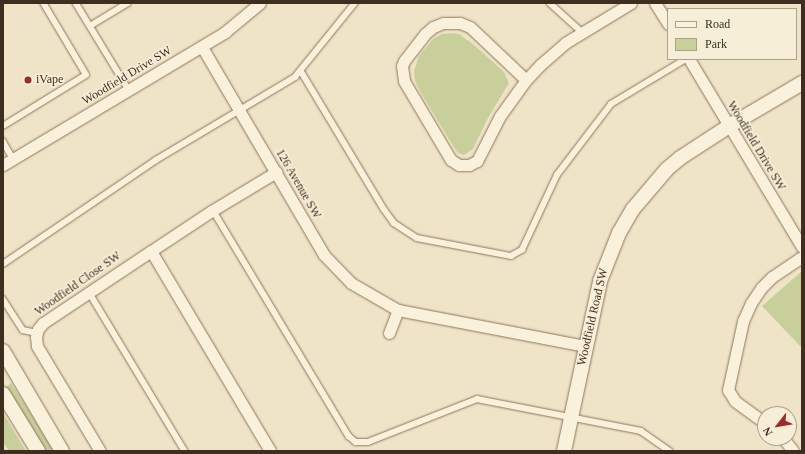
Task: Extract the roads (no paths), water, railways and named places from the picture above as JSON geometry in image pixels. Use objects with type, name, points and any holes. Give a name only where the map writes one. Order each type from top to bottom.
[{"type":"street","name":"Woodfield Drive SW","points":[[3,165],[202,47],[225,32],[260,3]]},
{"type":"street","points":[[526,80],[470,27],[460,23],[443,23],[433,26],[424,34],[402,66],[404,81],[451,160],[463,166],[469,165],[477,160],[500,116],[526,80],[565,43],[631,3]]},
{"type":"street","points":[[655,3],[667,22]]},
{"type":"street","name":"126 Avenue SW","points":[[202,47],[324,255],[352,283],[398,310],[585,346]]},
{"type":"street","name":"Woodfield Drive SW","points":[[688,60],[802,247]]},
{"type":"street","name":"Woodfield Road SW","points":[[564,451],[585,346],[602,275],[619,233],[633,209],[667,169],[729,126],[802,83]]},
{"type":"street","name":"Woodfield Close SW","points":[[100,451],[37,346],[37,333],[43,323],[151,250],[276,172]]},
{"type":"street","points":[[151,250],[270,451]]},
{"type":"street","points":[[757,417],[735,401],[728,390],[743,321],[751,303],[761,288],[772,277],[802,257]]},
{"type":"street","points":[[389,333],[398,310]]},
{"type":"street","points":[[3,351],[62,451]]},
{"type":"street","points":[[3,394],[38,451]]},
{"type":"lane","points":[[3,126],[86,75],[43,3]]},
{"type":"lane","points":[[76,3],[129,90]]},
{"type":"lane","points":[[90,26],[128,3]]},
{"type":"lane","points":[[3,264],[156,160],[238,109],[295,77],[355,3]]},
{"type":"lane","points":[[550,3],[582,32]]},
{"type":"lane","points":[[301,71],[384,209],[394,223],[417,238],[511,256],[522,250],[556,175],[611,104],[685,60]]},
{"type":"lane","points":[[3,141],[13,158]]},
{"type":"lane","points":[[213,210],[349,436],[356,442],[368,442],[477,399],[641,431],[670,451]]},
{"type":"lane","points":[[89,292],[185,451]]},
{"type":"lane","points":[[3,298],[23,330],[37,333]]},
{"type":"place","name":"iVape","points":[[28,80]]}]
